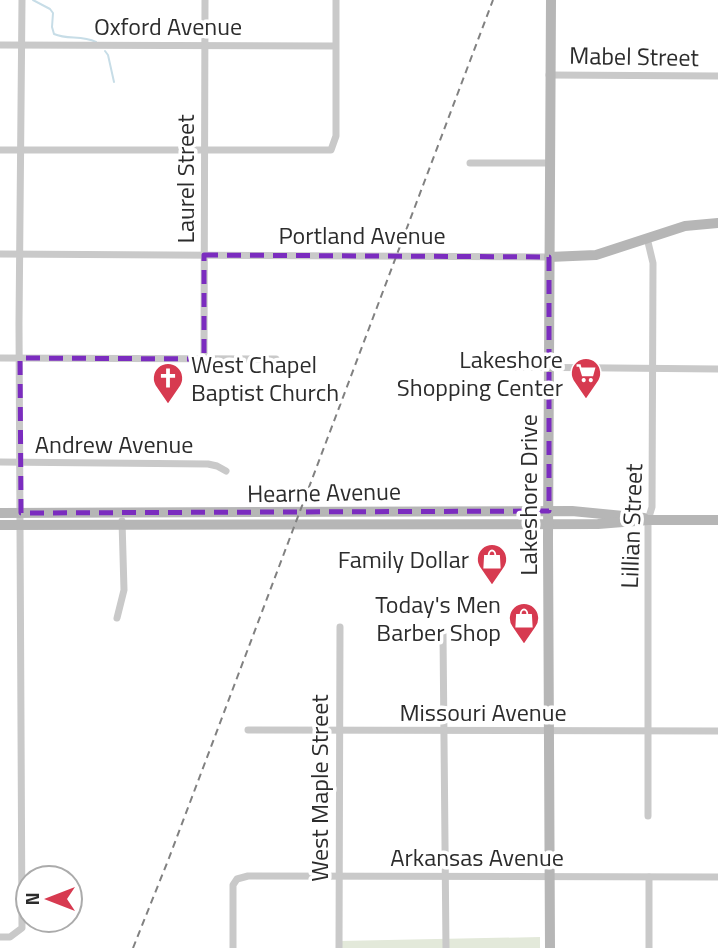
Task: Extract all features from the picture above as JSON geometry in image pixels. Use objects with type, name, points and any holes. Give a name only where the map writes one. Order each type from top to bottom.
[{"type":"main road","name":"Lakeshore Drive","points":[[550,948],[548,511],[551,0]]},
{"type":"main road","name":"Portland Avenue","points":[[549,257],[596,255],[685,226],[718,223]]},
{"type":"main road","name":"Hearne Avenue","points":[[0,525],[122,526],[450,511],[548,511],[625,515],[648,520]]},
{"type":"main road","points":[[449,524],[450,511]]},
{"type":"main road","name":"Hearne Avenue","points":[[0,513],[122,513],[245,519]]},
{"type":"main road","name":"Hearne Avenue","points":[[324,518],[449,524],[718,520]]},
{"type":"street","points":[[0,937],[10,937],[22,928],[22,0]]},
{"type":"street","name":"Laurel Street","points":[[204,359],[205,0]]},
{"type":"street","points":[[0,150],[331,150],[336,136],[336,0]]},
{"type":"street","name":"Oxford Avenue","points":[[0,46],[335,46]]},
{"type":"street","name":"Mabel Street","points":[[549,75],[718,76]]},
{"type":"street","points":[[470,163],[549,163]]},
{"type":"street","name":"Lillian Street","points":[[647,238],[653,263],[652,507],[648,520],[648,816]]},
{"type":"street","name":"Portland Avenue","points":[[0,254],[549,257]]},
{"type":"street","points":[[0,358],[276,359]]},
{"type":"street","points":[[500,367],[718,369]]},
{"type":"street","name":"Andrew Avenue","points":[[0,462],[208,464],[226,471]]},
{"type":"street","points":[[117,618],[124,590],[122,513]]},
{"type":"street","name":"West Maple Street","points":[[339,948],[340,627]]},
{"type":"street","points":[[443,634],[446,948]]},
{"type":"street","name":"Missouri Avenue","points":[[248,730],[718,731]]},
{"type":"street","name":"Arkansas Avenue","points":[[233,948],[232,893],[237,879],[248,876],[718,877]]},
{"type":"street","points":[[649,877],[649,948]]},
{"type":"highlighted area","points":[[204,255],[549,257],[549,511],[21,513],[20,358],[204,359]]},
{"type":"green space","points":[[540,937],[540,948],[339,948],[339,941]]},
{"type":"waterway","points":[[33,0],[53,13],[54,34],[96,42]]},
{"type":"waterway","points":[[105,51],[114,82]]},
{"type":"railway","points":[[133,948],[493,0]]},
{"type":"place","name":"Lakeshore Shopping Center","points":[[586,400]]},
{"type":"place","name":"West Chapel Baptist Church","points":[[168,405]]},
{"type":"place","name":"Family Dollar","points":[[492,586]]},
{"type":"place","name":"Today's Men Barber Shop","points":[[524,645]]}]
